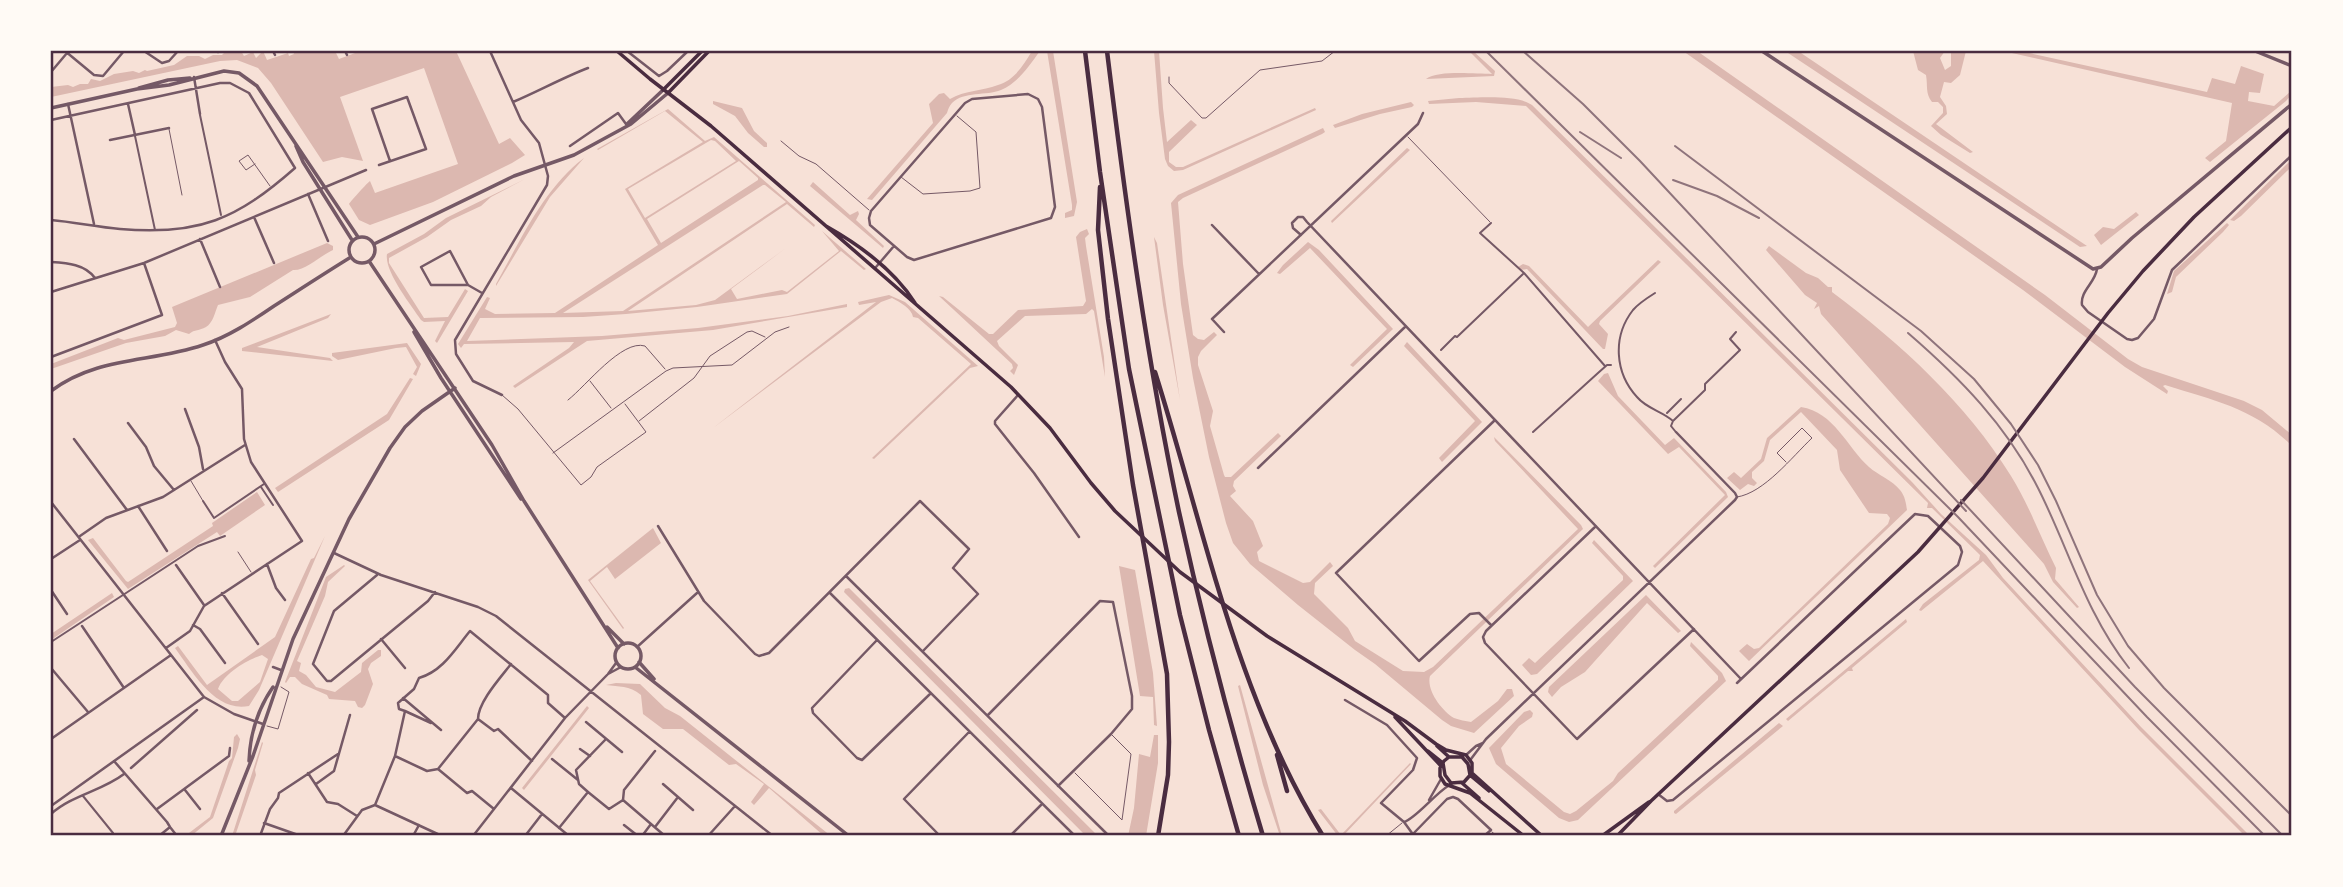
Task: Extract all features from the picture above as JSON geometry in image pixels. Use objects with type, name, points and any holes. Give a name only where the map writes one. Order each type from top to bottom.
[{"type":"highway","points":[[1086,51],[1100,172],[1129,369],[1162,532],[1209,730],[1239,836]]},
{"type":"highway","points":[[1107,51],[1126,203],[1174,487],[1224,701],[1263,836]]},
{"type":"highway","points":[[1100,172],[1098,230],[1108,319],[1138,516],[1167,674],[1168,775],[1158,836]]},
{"type":"highway","points":[[1149,351],[1230,623],[1275,744],[1322,836]]},
{"type":"highway","points":[[1275,744],[1287,791]]},
{"type":"main road","points":[[617,51],[711,126],[1018,395],[1050,428],[1091,483],[1126,522],[1180,572],[1242,620],[1436,744],[1471,759],[1471,775],[1462,783],[1450,785]]},
{"type":"main road","points":[[666,91],[702,51]]},
{"type":"main road","points":[[666,91],[709,51]]},
{"type":"main road","points":[[1617,836],[1658,794],[1895,575],[1932,537],[1983,478],[2108,313],[2181,230],[2292,127]]},
{"type":"main road","points":[[824,225],[850,240],[879,264],[895,278],[916,305]]},
{"type":"main road","points":[[1391,713],[1442,764],[1450,785]]},
{"type":"main road","points":[[1436,744],[1449,757]]},
{"type":"main road","points":[[1465,756],[1449,757],[1442,764],[1441,779],[1481,801],[1524,836]]},
{"type":"main road","points":[[1465,756],[1471,775],[1542,836]]},
{"type":"main road","points":[[1462,783],[1481,801]]},
{"type":"main road","points":[[1602,836],[1640,806],[1651,801]]},
{"type":"street","points":[[51,72],[66,52],[93,75],[103,76],[124,51]]},
{"type":"street","points":[[144,51],[158,62],[164,63],[178,51]]},
{"type":"street","points":[[490,51],[525,125],[539,143],[548,177],[547,185],[455,340],[456,354],[473,381],[502,395]]},
{"type":"street","points":[[627,51],[659,76],[688,51]]},
{"type":"street","points":[[1762,51],[2089,268],[2097,269]]},
{"type":"street","points":[[2255,51],[2292,66]]},
{"type":"street","points":[[513,102],[588,68]]},
{"type":"street","points":[[51,108],[137,89],[169,85],[192,77],[228,71],[239,73],[250,79],[261,92],[307,159],[352,240],[349,250],[351,257],[359,263],[369,261],[374,254],[374,244],[368,238],[358,237],[352,240]]},
{"type":"street","points":[[192,77],[222,218]]},
{"type":"street","points":[[51,120],[230,83],[249,93],[295,168],[254,202],[222,218],[188,228],[156,231],[51,220]]},
{"type":"street","points":[[374,244],[514,176],[574,155],[626,124],[666,91]]},
{"type":"street","points":[[1028,94],[1038,99],[1042,107],[1055,207],[1053,214],[1046,221],[917,260],[907,257],[870,225],[869,218],[871,211],[901,177],[965,103],[1028,94]]},
{"type":"street","points":[[379,165],[428,148],[407,97],[372,110],[390,161]]},
{"type":"street","points":[[68,104],[94,226]]},
{"type":"street","points":[[128,104],[156,231]]},
{"type":"street","points":[[2292,104],[2097,269],[2081,299],[2084,309],[2127,339],[2138,338],[2154,319],[2172,271],[2292,155]]},
{"type":"street","points":[[570,146],[618,113],[626,124]]},
{"type":"street","points":[[1224,332],[1212,319],[1407,135],[1418,124],[1423,113]]},
{"type":"street","points":[[110,140],[169,128]]},
{"type":"street","points":[[51,292],[144,263],[366,170]]},
{"type":"street","points":[[322,187],[358,237]]},
{"type":"street","points":[[308,194],[328,241]]},
{"type":"street","points":[[254,217],[274,263]]},
{"type":"street","points":[[1300,235],[1292,223],[1294,219],[1303,217],[1741,679]]},
{"type":"street","points":[[1491,223],[1480,233],[1524,274],[1605,366]]},
{"type":"street","points":[[1212,225],[1259,274]]},
{"type":"street","points":[[200,239],[220,286]]},
{"type":"street","points":[[874,270],[894,246]]},
{"type":"street","points":[[468,285],[450,251],[421,267],[431,285],[468,285],[482,293]]},
{"type":"street","points":[[51,390],[66,379],[109,363],[176,353],[215,340],[254,319],[351,257]]},
{"type":"street","points":[[369,261],[492,445],[524,501],[618,648]]},
{"type":"street","points":[[51,262],[79,266],[95,278]]},
{"type":"street","points":[[51,357],[162,315],[144,263]]},
{"type":"street","points":[[1441,350],[1524,274]]},
{"type":"street","points":[[1655,293],[1632,311],[1620,337],[1618,355],[1623,378],[1638,399],[1673,421]]},
{"type":"street","points":[[412,326],[450,392],[524,501]]},
{"type":"street","points":[[1258,468],[1406,326]]},
{"type":"street","points":[[1471,759],[1483,743],[1737,497],[1671,426],[1705,390],[1705,384],[1740,350],[1730,339],[1736,332]]},
{"type":"street","points":[[215,340],[242,389],[245,445],[273,505]]},
{"type":"street","points":[[1533,432],[1605,366],[1611,365]]},
{"type":"street","points":[[221,836],[281,670],[332,552],[374,475],[405,427],[422,411],[455,388]]},
{"type":"street","points":[[1018,395],[995,424],[1079,537]]},
{"type":"street","points":[[1665,414],[1681,399]]},
{"type":"street","points":[[185,410],[199,447],[204,470]]},
{"type":"street","points":[[1492,626],[1479,613],[1470,614],[1419,661],[1336,573],[1495,421]]},
{"type":"street","points":[[128,423],[146,447],[154,466],[174,490]]},
{"type":"street","points":[[74,439],[127,510]]},
{"type":"street","points":[[51,559],[106,518],[163,497],[245,445]]},
{"type":"street","points":[[203,501],[214,518],[262,485]]},
{"type":"street","points":[[166,648],[190,631],[204,606],[302,541],[262,485]]},
{"type":"street","points":[[658,526],[712,611],[759,656],[769,653],[920,501],[969,549],[953,568],[978,594],[923,652]]},
{"type":"street","points":[[51,502],[204,697],[234,714],[263,724]]},
{"type":"street","points":[[138,506],[167,551]]},
{"type":"street","points":[[1658,794],[1667,802],[1674,800],[1958,565],[1962,552],[1960,546],[1928,516],[1915,514],[1737,682]]},
{"type":"street","points":[[1596,526],[1492,626],[1484,635],[1485,643],[1577,739],[1694,629]]},
{"type":"street","points":[[51,642],[198,546],[225,536]]},
{"type":"street","points":[[332,552],[379,574],[478,607],[496,616],[774,836]]},
{"type":"street","points":[[267,564],[276,588],[285,600]]},
{"type":"street","points":[[176,565],[204,606]]},
{"type":"street","points":[[379,574],[334,611],[313,665],[325,680],[330,681],[428,601],[435,592]]},
{"type":"street","points":[[846,576],[1109,836]]},
{"type":"street","points":[[51,590],[67,614]]},
{"type":"street","points":[[638,647],[698,592]]},
{"type":"street","points":[[222,593],[258,644]]},
{"type":"street","points":[[830,593],[1075,836]]},
{"type":"street","points":[[988,715],[1100,601],[1113,602],[1132,696],[1132,709],[1111,734],[1058,786]]},
{"type":"street","points":[[81,624],[124,688]]},
{"type":"street","points":[[603,624],[624,644]]},
{"type":"street","points":[[193,625],[200,629],[225,663]]},
{"type":"street","points":[[435,725],[397,707],[414,689],[419,678],[432,674],[441,667],[470,631],[548,695],[548,703],[565,718]]},
{"type":"street","points":[[381,639],[405,668]]},
{"type":"street","points":[[877,640],[811,708],[857,758],[862,760],[931,693]]},
{"type":"street","points":[[473,836],[565,718],[608,674],[616,663],[615,653],[618,648],[630,643],[638,647],[641,654],[635,667],[628,669],[616,663]]},
{"type":"street","points":[[51,739],[171,655]]},
{"type":"street","points":[[639,662],[655,680]]},
{"type":"street","points":[[395,756],[427,771],[438,769],[478,719],[477,714],[489,693],[511,664]]},
{"type":"street","points":[[273,667],[281,670]]},
{"type":"street","points":[[608,674],[621,667]]},
{"type":"street","points":[[635,667],[655,680],[849,836]]},
{"type":"street","points":[[51,668],[88,712]]},
{"type":"street","points":[[249,763],[255,722],[261,705],[276,683]]},
{"type":"street","points":[[51,806],[204,697]]},
{"type":"street","points":[[403,698],[442,730]]},
{"type":"street","points":[[1345,700],[1387,725],[1415,755],[1415,767],[1381,803],[1397,819],[1404,822],[1412,835],[1452,797],[1458,799],[1491,830],[1484,836]]},
{"type":"street","points":[[131,768],[197,710]]},
{"type":"street","points":[[375,805],[395,756],[405,711]]},
{"type":"street","points":[[316,784],[334,771],[350,715]]},
{"type":"street","points":[[478,719],[494,731],[498,729],[532,761]]},
{"type":"street","points":[[586,722],[622,752]]},
{"type":"street","points":[[157,732],[162,739]]},
{"type":"street","points":[[940,836],[904,799],[969,732]]},
{"type":"street","points":[[606,739],[576,770],[579,784],[609,809],[623,800]]},
{"type":"street","points":[[1465,756],[1483,743]]},
{"type":"street","points":[[623,800],[624,790],[660,745]]},
{"type":"street","points":[[157,809],[229,756],[230,748]]},
{"type":"street","points":[[580,749],[590,757]]},
{"type":"street","points":[[260,836],[279,793],[338,754]]},
{"type":"street","points":[[552,759],[578,780]]},
{"type":"street","points":[[114,761],[177,836]]},
{"type":"street","points":[[438,769],[467,793],[471,791],[494,809]]},
{"type":"street","points":[[308,772],[327,802],[338,804],[357,816]]},
{"type":"street","points":[[51,814],[82,795],[107,786],[125,773]]},
{"type":"street","points":[[1429,800],[1441,779]]},
{"type":"street","points":[[663,785],[693,810]]},
{"type":"street","points":[[1404,822],[1450,785]]},
{"type":"street","points":[[511,788],[569,836]]},
{"type":"street","points":[[184,789],[200,809]]},
{"type":"street","points":[[559,828],[588,792]]},
{"type":"street","points":[[82,795],[113,833]]},
{"type":"street","points":[[624,825],[640,836],[678,797]]},
{"type":"street","points":[[623,800],[665,836]]},
{"type":"street","points":[[1010,836],[1042,804]]},
{"type":"street","points":[[343,836],[362,810],[375,805],[442,836]]},
{"type":"street","points":[[708,836],[735,806]]},
{"type":"street","points":[[525,836],[542,814]]},
{"type":"street","points":[[264,823],[301,836]]},
{"type":"street","points":[[413,836],[419,825]]},
{"type":"street","points":[[159,836],[170,827]]},
{"type":"lane","points":[[1169,77],[1169,83],[1202,118],[1206,118],[1260,70],[1322,61],[1335,51]]},
{"type":"lane","points":[[901,177],[923,194],[980,188],[976,132],[955,115]]},
{"type":"lane","points":[[169,128],[182,195]]},
{"type":"lane","points":[[1407,135],[1491,223]]},
{"type":"lane","points":[[780,141],[799,156],[816,164],[871,211]]},
{"type":"lane","points":[[255,164],[246,170],[239,161],[248,155],[255,164],[272,188]]},
{"type":"lane","points":[[553,453],[666,371],[704,365],[732,365],[775,332],[789,327]]},
{"type":"lane","points":[[638,421],[690,382],[710,356],[747,332],[751,331],[767,338]]},
{"type":"lane","points":[[568,400],[594,374],[631,346],[645,346],[666,371]]},
{"type":"lane","points":[[590,380],[612,410]]},
{"type":"lane","points":[[502,395],[518,409],[581,485],[591,477],[597,467],[646,432],[623,402]]},
{"type":"lane","points":[[1737,497],[1752,494],[1812,438],[1802,428],[1777,453],[1786,462]]},
{"type":"lane","points":[[189,480],[203,501]]},
{"type":"lane","points":[[238,552],[252,574]]},
{"type":"lane","points":[[263,724],[278,729],[288,700],[289,692],[276,683]]},
{"type":"lane","points":[[1073,772],[1122,820],[1131,754],[1111,734]]},
{"type":"lane","points":[[1386,836],[1404,822]]},
{"type":"lane","points":[[1491,830],[1497,836]]},
{"type":"shaded area","points":[[226,51],[241,51],[244,56],[253,52],[256,58],[263,51],[267,60],[288,53],[289,56],[294,54],[293,51],[335,51],[339,59],[355,51],[456,51],[499,144],[510,138],[525,155],[433,202],[370,225],[359,220],[349,204],[370,181],[375,193],[458,164],[424,68],[340,97],[363,161],[342,157],[323,162],[271,83],[258,68],[237,60],[220,61],[51,97],[51,87],[88,84],[91,79],[100,81],[114,74],[133,71],[139,73],[174,65],[187,56],[205,59],[222,55]]},
{"type":"shaded area","points":[[1032,51],[1040,51],[1023,73],[1007,87],[995,92],[969,95],[952,103],[947,113],[872,200],[867,199],[933,123],[929,104],[939,94],[944,93],[950,99],[1004,83],[1018,71]]},
{"type":"shaded area","points":[[1047,51],[1053,51],[1077,202],[1074,216],[1065,218],[1065,213],[1072,210],[1072,205]]},
{"type":"shaded area","points":[[1154,51],[1159,51],[1167,142],[1191,120],[1197,125],[1169,152],[1169,162],[1176,167],[1183,167],[1315,108],[1316,110],[1183,170],[1174,171],[1165,159]]},
{"type":"shaded area","points":[[1469,51],[1473,51],[1495,71],[1494,76],[1426,79],[1448,73],[1492,74]]},
{"type":"shaded area","points":[[1683,51],[1697,51],[2045,295],[2128,359],[2142,367],[2244,401],[2262,410],[2292,435],[2292,446],[2278,433],[2248,414],[2165,385],[2163,386],[2168,391],[2167,394],[2125,367],[2023,290]]},
{"type":"shaded area","points":[[1785,51],[1798,51],[2087,246],[2080,247]]},
{"type":"shaded area","points":[[1913,51],[1945,51],[1940,58],[1945,70],[1951,66],[1951,51],[1966,51],[1960,75],[1951,83],[1944,82],[1940,97],[1946,106],[1947,114],[1936,124],[1973,152],[1970,153],[1931,126],[1943,113],[1943,107],[1930,99],[1926,75],[1918,70]]},
{"type":"shaded area","points":[[2003,51],[2020,51],[2207,92],[2212,78],[2235,84],[2241,66],[2264,74],[2260,93],[2249,92],[2248,101],[2274,106],[2291,91],[2292,94],[2210,162],[2205,158],[2226,141],[2232,103]]},
{"type":"shaded area","points":[[1507,98],[1532,105],[1912,482],[1941,514],[1986,555],[2003,578],[2141,727],[2250,836],[2245,836],[2139,730],[1983,561],[1919,610],[1979,560],[1980,555],[1932,508],[1927,508],[1928,503],[1526,106],[1476,102],[1429,104],[1428,101]]},
{"type":"shaded area","points":[[713,101],[742,108],[754,131],[767,143],[767,147],[748,133],[735,116],[713,104]]},
{"type":"shaded area","points":[[1411,102],[1414,105],[1412,107],[1335,128],[1333,125],[1362,114]]},
{"type":"shaded area","points":[[668,109],[705,141],[714,137],[815,225],[814,227],[787,204],[628,311],[696,305],[715,300],[786,248],[731,289],[737,299],[782,290],[787,292],[839,251],[822,231],[866,269],[841,251],[787,294],[626,314],[480,318],[467,341],[602,336],[698,328],[788,316],[847,304],[847,307],[713,330],[587,341],[515,388],[513,386],[574,342],[464,344],[461,348],[458,344],[487,297],[490,298],[485,309],[495,314],[555,313],[658,245],[625,189],[703,142],[665,111],[597,149]],"holes":[[[711,140],[736,161],[645,218],[628,189]],[[739,161],[758,178],[661,243],[647,219]],[[763,185],[786,202],[623,311],[563,313]]]},
{"type":"shaded area","points":[[1323,128],[1325,132],[1322,134],[1178,202],[1193,335],[1204,340],[1214,332],[1217,335],[1198,357],[1198,365],[1213,411],[1210,426],[1225,477],[1231,477],[1278,433],[1281,436],[1234,481],[1236,491],[1230,496],[1253,521],[1263,546],[1257,552],[1259,561],[1303,583],[1310,582],[1330,562],[1333,566],[1315,583],[1314,594],[1348,628],[1355,641],[1403,671],[1424,672],[1433,667],[1578,529],[1494,437],[1581,525],[1583,529],[1430,676],[1430,687],[1436,700],[1454,718],[1471,722],[1498,701],[1507,689],[1512,689],[1514,696],[1474,733],[1451,726],[1442,720],[1250,564],[1233,543],[1209,457],[1181,304],[1171,203],[1178,195]]},
{"type":"shaded area","points":[[1407,148],[1410,150],[1332,223],[1331,221]]},
{"type":"shaded area","points":[[584,158],[550,197],[496,286],[545,200]]},
{"type":"shaded area","points":[[2292,159],[2292,166],[2241,216],[2234,221],[2230,220]]},
{"type":"shaded area","points":[[525,179],[389,258],[389,263],[424,318],[448,317],[465,289],[468,291],[437,343],[435,341],[445,321],[421,320],[394,278],[387,261],[387,254],[424,234],[446,218]]},
{"type":"shaded area","points":[[813,182],[850,215],[858,211],[856,220],[884,246],[883,248],[810,186]]},
{"type":"shaded area","points":[[2136,212],[2139,215],[2101,245],[2094,235],[2103,227],[2114,229]]},
{"type":"shaded area","points":[[2227,223],[2229,225],[2223,232],[2176,277],[2172,292],[2167,294],[2174,271]]},
{"type":"shaded area","points":[[1087,229],[1089,234],[1085,238],[1105,377],[1092,309],[1086,314],[1025,316],[997,341],[1018,365],[1014,375],[1010,371],[1012,364],[939,296],[989,334],[993,334],[1018,310],[1083,306],[1086,301],[1076,237]]},
{"type":"shaded area","points":[[1154,237],[1157,243],[1180,400],[1163,305]]},
{"type":"shaded area","points":[[1308,242],[1319,250],[1393,329],[1353,367],[1350,365],[1387,329],[1310,248],[1280,274],[1277,273]]},
{"type":"shaded area","points":[[327,243],[333,246],[333,250],[308,266],[293,270],[250,297],[218,305],[210,323],[204,328],[189,334],[176,330],[165,336],[126,343],[51,369],[51,364],[118,338],[124,340],[175,327],[177,323],[172,307]]},
{"type":"shaded area","points":[[1769,246],[1806,273],[1832,287],[1832,292],[1883,332],[1953,399],[2011,476],[2056,568],[2055,579],[2079,607],[2077,608],[2053,582],[2044,564],[1821,314],[1819,306],[1814,309],[1817,303],[1805,295],[1766,250]]},
{"type":"shaded area","points":[[1658,260],[1661,262],[1600,321],[1599,324],[1608,334],[1605,349],[1527,269],[1520,270],[1518,267],[1523,264],[1529,266],[1588,327]]},
{"type":"shaded area","points":[[889,295],[905,302],[978,366],[970,368],[874,459],[872,458],[971,364],[918,318],[913,317],[905,306],[892,298],[881,302],[713,428],[876,302],[859,305],[858,302]]},
{"type":"shaded area","points":[[331,314],[328,318],[257,347],[330,358],[333,361],[242,351],[242,348]]},
{"type":"shaded area","points":[[1407,342],[1482,422],[1442,462],[1439,458],[1475,421],[1404,346]]},
{"type":"shaded area","points":[[407,343],[421,364],[416,376],[413,374],[417,367],[406,347],[338,360],[332,356],[332,353]]},
{"type":"shaded area","points":[[1608,373],[1618,396],[1665,445],[1674,438],[1728,497],[1655,568],[1653,566],[1725,495],[1679,447],[1668,454],[1598,381]]},
{"type":"shaded area","points":[[410,378],[413,379],[389,420],[278,492],[275,488],[387,414]]},
{"type":"shaded area","points":[[1801,407],[1812,410],[1831,423],[1869,467],[1897,486],[1902,492],[1907,510],[1749,661],[1739,651],[1747,644],[1754,649],[1759,648],[1888,524],[1890,518],[1887,514],[1869,513],[1840,470],[1837,450],[1801,412],[1770,440],[1764,461],[1752,472],[1752,478],[1757,483],[1754,486],[1748,484],[1740,490],[1727,478],[1734,472],[1741,478],[1761,459],[1767,438]]},
{"type":"shaded area","points":[[257,492],[265,505],[220,536],[217,532],[128,589],[88,540],[93,538],[128,582],[213,526],[212,523]]},
{"type":"shaded area","points":[[653,528],[661,543],[615,579],[607,567],[590,581],[623,629],[588,580]]},
{"type":"shaded area","points":[[325,536],[259,690],[249,706],[225,703],[215,697],[175,648],[178,646],[207,685],[275,637],[311,559]],"holes":[[[262,655],[268,659],[260,682],[238,701],[232,701],[218,689],[225,678],[243,664]]]},
{"type":"shaded area","points":[[1594,540],[1633,581],[1537,674],[1531,675],[1522,665],[1529,658],[1535,663],[1623,580],[1623,576],[1592,543]]},
{"type":"shaded area","points":[[344,565],[328,582],[325,596],[297,661],[301,663],[299,671],[316,687],[335,692],[361,672],[362,663],[381,650],[381,656],[371,663],[368,669],[373,684],[362,708],[358,707],[355,701],[329,699],[327,695],[302,684],[295,677],[290,677],[285,682],[326,577]]},
{"type":"shaded area","points":[[1119,566],[1135,570],[1153,673],[1157,726],[1154,725],[1153,697],[1140,696]]},
{"type":"shaded area","points":[[849,588],[1098,836],[1086,836],[844,592]]},
{"type":"shaded area","points":[[112,593],[114,597],[51,640],[51,634]]},
{"type":"shaded area","points":[[1646,595],[1681,631],[1678,633],[1647,603],[1585,672],[1561,687],[1552,697],[1548,692],[1549,687]]},
{"type":"shaded area","points":[[1906,619],[1907,622],[1852,668],[1853,671],[1848,671],[1788,721],[1786,719]]},
{"type":"shaded area","points":[[1691,642],[1722,673],[1726,681],[1578,820],[1569,822],[1559,818],[1496,764],[1489,748],[1524,712],[1530,710],[1532,717],[1519,726],[1501,748],[1506,764],[1564,812],[1570,814],[1576,811],[1613,781],[1618,773],[1718,680],[1718,676],[1690,646]]},
{"type":"shaded area","points":[[640,684],[665,708],[680,716],[831,836],[824,836],[769,788],[754,805],[751,802],[764,784],[736,764],[729,765],[683,729],[663,729],[643,714],[641,695],[628,688],[606,685]]},
{"type":"shaded area","points":[[1240,685],[1282,836],[1263,785],[1238,686]]},
{"type":"shaded area","points":[[587,706],[589,708],[524,790],[522,788]]},
{"type":"shaded area","points":[[1779,723],[1783,726],[1674,813],[1674,811]]},
{"type":"shaded area","points":[[237,734],[240,739],[238,748],[213,818],[191,836],[185,836],[210,817],[232,758],[234,737]]},
{"type":"shaded area","points":[[1154,735],[1158,735],[1158,763],[1146,836],[1128,836],[1134,808],[1139,754],[1150,757]]},
{"type":"shaded area","points":[[262,742],[256,775],[235,836],[232,836]]},
{"type":"shaded area","points":[[1410,763],[1343,836],[1338,836],[1318,810],[1321,809],[1341,835]]},
{"type":"railway","points":[[1486,51],[1958,517],[2147,717],[2265,836]]},
{"type":"railway","points":[[1523,51],[1583,104],[1640,161],[1966,511]]},
{"type":"railway","points":[[1580,132],[1621,158]]},
{"type":"railway","points":[[1675,146],[1921,331],[1974,379],[2011,424],[2038,465],[2097,595],[2128,646],[2164,688],[2292,816]]},
{"type":"railway","points":[[1673,180],[1717,196],[1759,218]]},
{"type":"railway","points":[[1908,333],[1946,367],[1981,404],[2026,465],[2089,603],[2129,668]]},
{"type":"railway","points":[[1961,500],[2135,687],[2283,836]]}]
